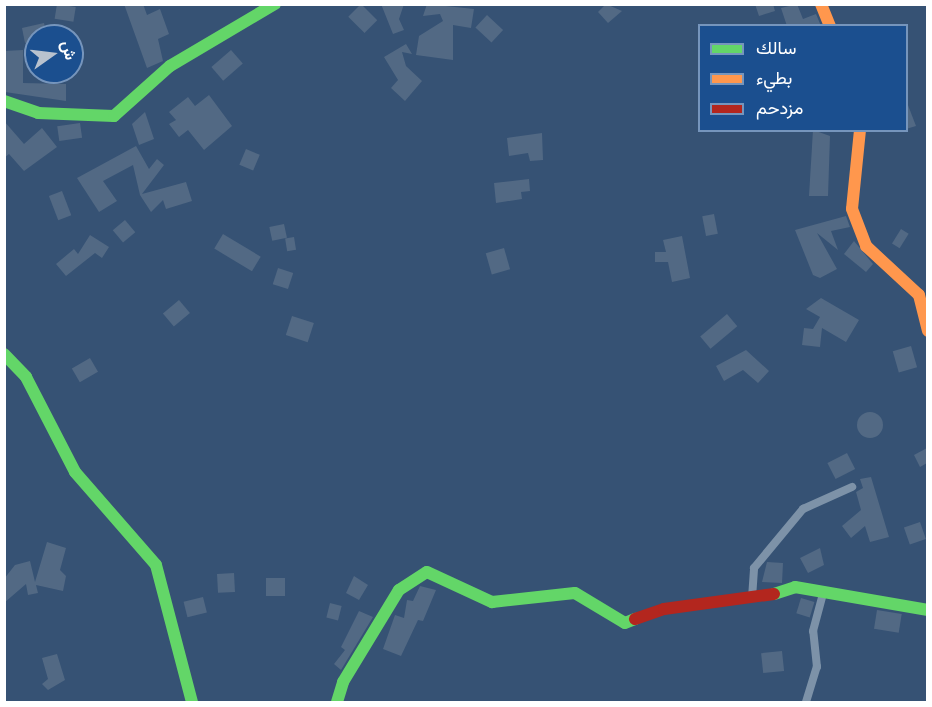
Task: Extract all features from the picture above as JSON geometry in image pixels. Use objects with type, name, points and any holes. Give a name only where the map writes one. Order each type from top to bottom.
[{"type":"street","points":[[4,101],[38,113],[114,116],[170,66],[275,4]]},
{"type":"street","points":[[820,4],[829,24]]},
{"type":"street","points":[[860,132],[852,209],[866,246],[919,295],[927,331]]},
{"type":"street","points":[[4,354],[26,377],[75,472],[156,565],[192,702]]},
{"type":"street","points":[[752,598],[754,568],[802,509],[852,487]]},
{"type":"street","points":[[337,702],[344,682],[399,590],[427,572],[492,602],[575,593],[626,623],[664,609],[752,598],[795,587],[927,610]]},
{"type":"street","points":[[806,702],[817,667],[813,631],[823,593]]},
{"type":"building","points":[[57,4],[76,7],[73,22],[55,19]]},
{"type":"building","points":[[124,4],[143,4],[147,15],[160,9],[169,34],[158,39],[163,61],[147,68]]},
{"type":"building","points":[[361,4],[377,20],[365,33],[348,17]]},
{"type":"building","points":[[381,4],[404,4],[399,19],[404,30],[393,34]]},
{"type":"building","points":[[427,4],[474,9],[471,28],[453,25],[453,60],[416,55],[419,36],[443,21],[440,14],[423,16]]},
{"type":"building","points":[[606,4],[622,11],[608,23],[598,12]]},
{"type":"building","points":[[755,4],[773,4],[775,11],[759,16]]},
{"type":"building","points":[[797,4],[803,19],[816,14],[820,24],[786,24],[781,8]]},
{"type":"building","points":[[487,15],[503,30],[491,42],[475,27]]},
{"type":"building","points":[[406,44],[412,54],[402,52],[406,66],[422,81],[405,101],[391,88],[398,80],[384,57]]},
{"type":"building","points":[[23,50],[24,84],[66,84],[66,101],[5,92],[4,51]]},
{"type":"building","points":[[231,50],[243,64],[223,81],[211,67]]},
{"type":"building","points":[[209,95],[232,126],[204,150],[188,130],[179,137],[169,124],[176,120],[169,112],[188,97],[195,106]]},
{"type":"building","points":[[908,105],[916,126],[908,128]]},
{"type":"building","points":[[145,112],[154,139],[139,145],[132,124]]},
{"type":"building","points":[[4,121],[24,144],[42,128],[57,147],[24,171],[9,154],[4,158]]},
{"type":"building","points":[[80,123],[82,138],[59,141],[57,126]]},
{"type":"building","points":[[813,132],[819,132],[830,136],[828,196],[809,196]]},
{"type":"building","points":[[542,133],[543,160],[530,161],[528,153],[509,156],[507,138]]},
{"type":"building","points":[[136,146],[149,169],[157,159],[164,165],[142,194],[186,182],[192,201],[166,209],[163,200],[151,212],[140,195],[133,165],[103,181],[117,201],[99,212],[77,178]]},
{"type":"building","points":[[246,149],[260,155],[253,171],[239,165]]},
{"type":"building","points":[[529,179],[530,191],[521,192],[522,199],[496,203],[494,183]]},
{"type":"building","points":[[62,191],[71,215],[58,220],[49,196]]},
{"type":"building","points":[[714,214],[718,234],[706,236],[702,216]]},
{"type":"building","points":[[846,216],[850,227],[831,231],[838,250],[817,233],[837,269],[820,278],[813,275],[795,230]]},
{"type":"building","points":[[125,220],[135,232],[123,243],[113,230]]},
{"type":"building","points":[[284,224],[287,238],[272,241],[269,227]]},
{"type":"building","points":[[901,229],[909,234],[900,248],[892,243]]},
{"type":"building","points":[[223,234],[261,257],[252,271],[214,249]]},
{"type":"building","points":[[90,235],[109,247],[102,258],[95,253],[66,276],[56,264],[74,249],[78,254]]},
{"type":"building","points":[[682,236],[690,278],[672,282],[668,262],[655,262],[655,252],[666,252],[663,240]]},
{"type":"building","points":[[294,237],[296,250],[287,251],[285,238]]},
{"type":"building","points":[[854,241],[873,264],[866,272],[844,254]]},
{"type":"building","points":[[504,248],[510,269],[492,274],[486,253]]},
{"type":"building","points":[[278,268],[293,273],[288,289],[273,284]]},
{"type":"building","points":[[821,298],[859,320],[846,342],[822,328],[820,347],[802,345],[804,328],[813,329],[820,317],[806,309]]},
{"type":"building","points":[[179,300],[190,313],[174,327],[163,313]]},
{"type":"building","points":[[727,314],[737,326],[710,349],[700,336]]},
{"type":"building","points":[[292,316],[314,323],[308,342],[286,335]]},
{"type":"building","points":[[911,346],[917,367],[899,372],[893,351]]},
{"type":"building","points":[[746,350],[769,371],[758,383],[743,370],[724,381],[716,366]]},
{"type":"building","points":[[90,358],[98,372],[80,382],[72,368]]},
{"type":"building","points":[[870,412],[879,416],[883,425],[879,434],[870,438],[861,434],[857,425],[861,416]]},
{"type":"building","points":[[927,448],[927,463],[920,467],[914,455]]},
{"type":"building","points":[[847,453],[855,469],[836,479],[827,463]]},
{"type":"building","points":[[871,477],[889,537],[870,542],[865,526],[851,538],[842,526],[861,510],[856,492],[863,488],[860,479]]},
{"type":"building","points":[[920,522],[926,539],[910,545],[904,528]]},
{"type":"building","points":[[47,542],[66,548],[60,570],[66,576],[63,591],[36,585],[38,593],[28,595],[26,584],[4,603],[4,579],[15,565],[30,561],[35,582]]},
{"type":"building","points":[[820,548],[824,565],[808,573],[800,558]]},
{"type":"building","points":[[767,562],[783,563],[782,583],[762,582]]},
{"type":"building","points":[[234,573],[235,592],[218,593],[217,574]]},
{"type":"building","points":[[354,576],[368,585],[359,600],[346,593]]},
{"type":"building","points":[[266,578],[285,578],[285,596],[266,596]]},
{"type":"building","points":[[420,586],[436,590],[423,621],[418,620],[401,656],[383,649],[395,615],[404,618],[407,600],[413,601]]},
{"type":"building","points":[[203,597],[207,613],[187,617],[184,602]]},
{"type":"building","points":[[801,598],[814,602],[810,617],[796,613]]},
{"type":"building","points":[[330,603],[342,606],[338,620],[326,618]]},
{"type":"building","points":[[877,610],[902,614],[899,633],[874,629]]},
{"type":"building","points":[[359,611],[373,617],[341,670],[334,664],[345,650],[341,647]]},
{"type":"building","points":[[782,651],[784,671],[763,673],[761,653]]},
{"type":"building","points":[[57,654],[65,680],[48,690],[42,684],[48,679],[42,658]]},
{"type":"traffic: fast","points":[[4,101],[38,113],[114,116],[170,66],[275,4]]},
{"type":"traffic: fast","points":[[4,354],[26,377],[75,472],[156,565],[192,702]]},
{"type":"traffic: fast","points":[[337,702],[343,682],[399,590],[427,572],[492,602],[575,593],[625,623],[635,619]]},
{"type":"traffic: fast","points":[[774,594],[795,587],[928,610]]},
{"type":"traffic: slow","points":[[821,4],[829,24]]},
{"type":"traffic: slow","points":[[860,132],[852,209],[866,246],[919,295],[928,331]]},
{"type":"traffic: jam","points":[[635,619],[664,609],[774,594]]}]
